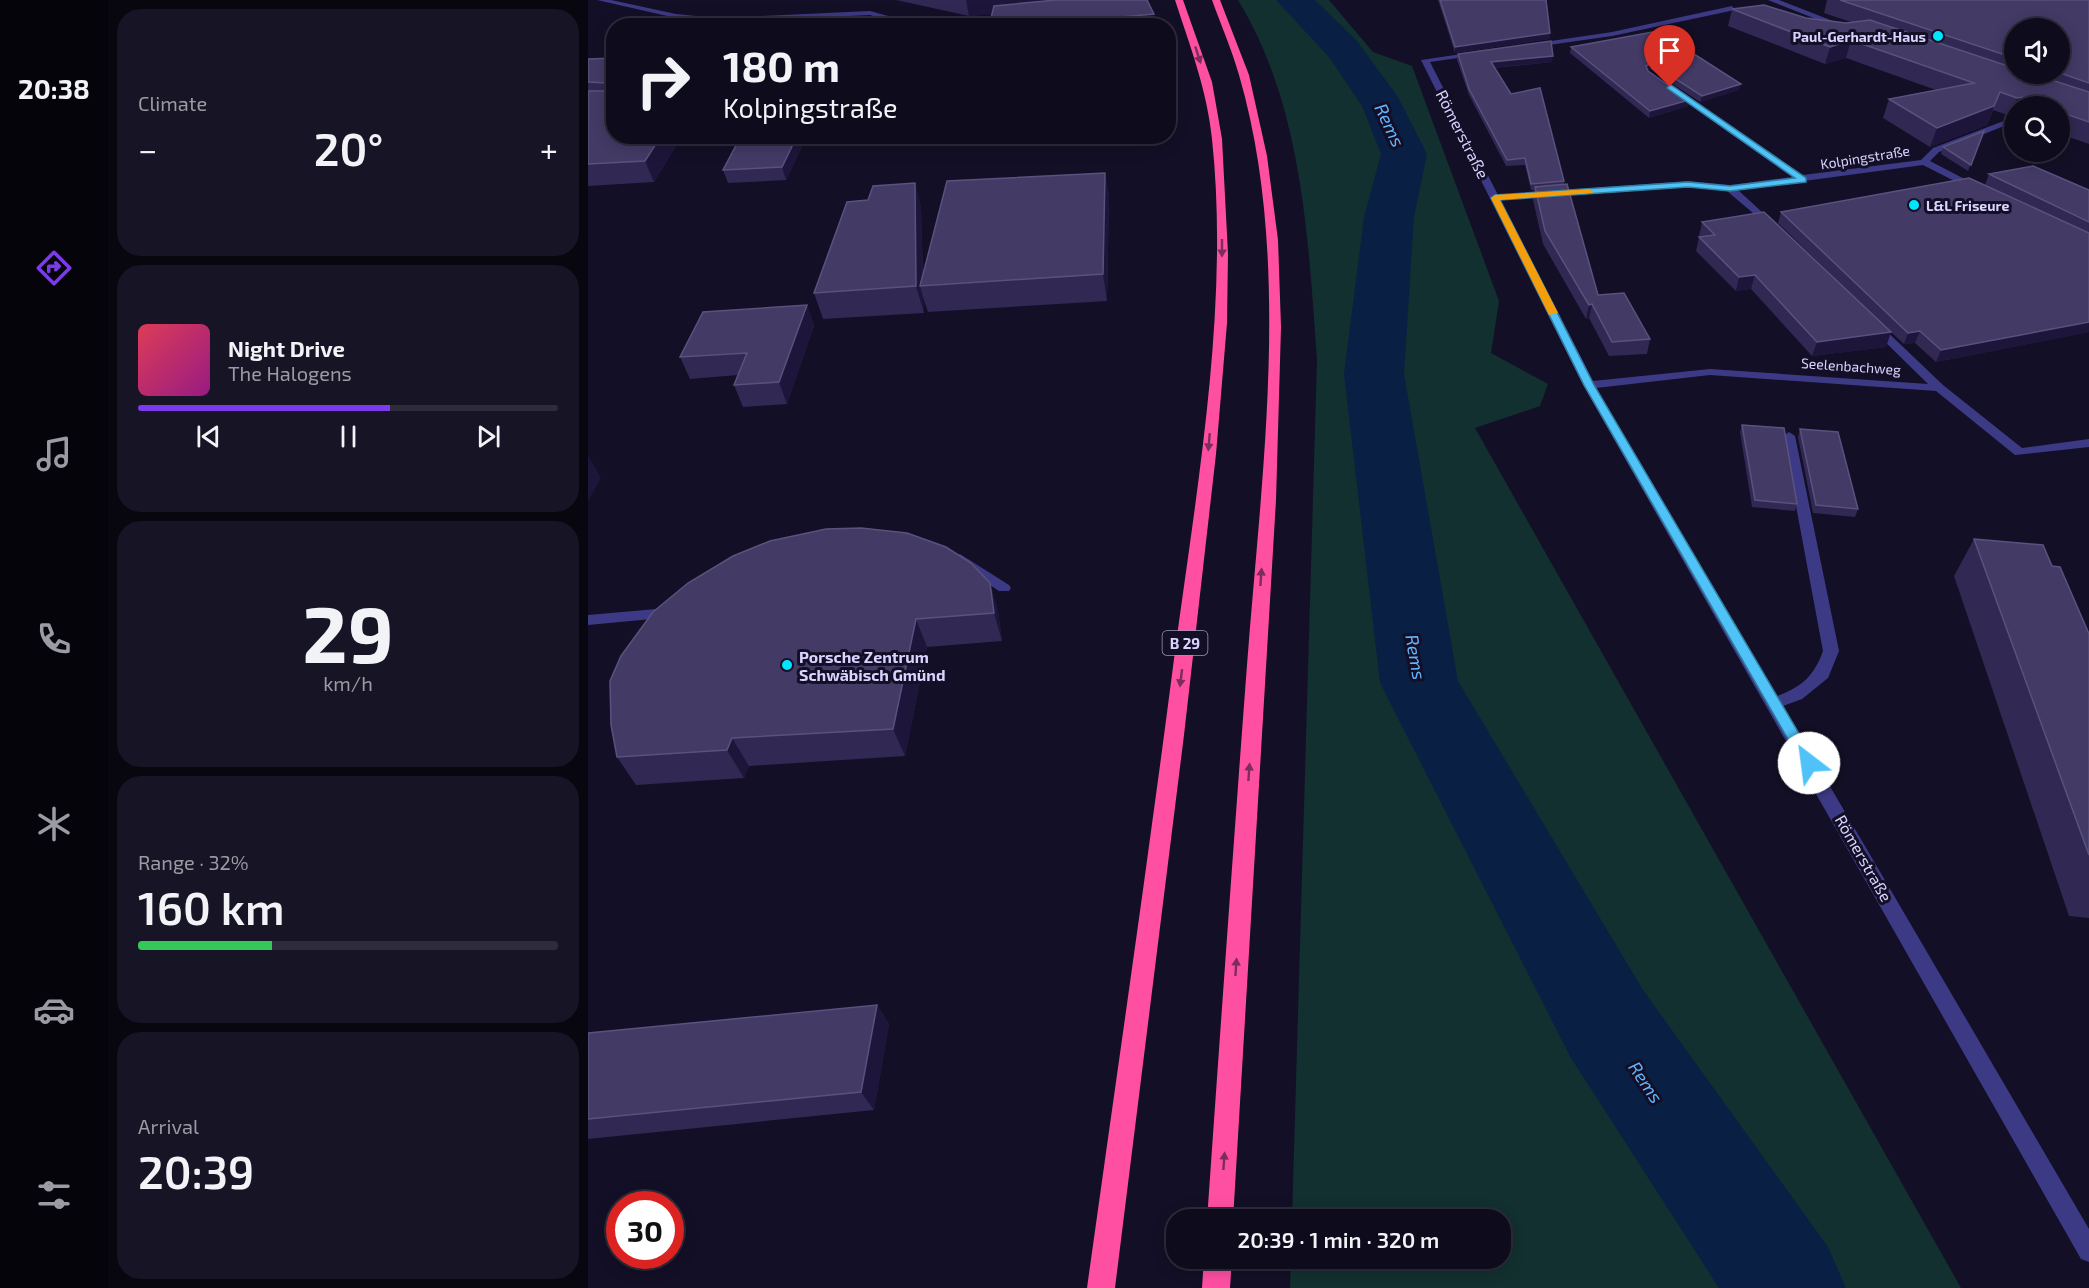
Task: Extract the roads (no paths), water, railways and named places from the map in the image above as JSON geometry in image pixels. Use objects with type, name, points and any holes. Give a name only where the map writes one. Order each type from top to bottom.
[{"type":"highway","name":"B 29","points":[[1101,1288],[1174,735],[1208,454],[1220,323],[1222,232],[1217,139],[1207,82],[1179,0]]},
{"type":"highway","points":[[1216,0],[1237,54],[1259,134],[1266,185],[1274,352],[1221,1209]]},
{"type":"highway","points":[[1216,1288],[1217,1269]]},
{"type":"street","points":[[601,0],[696,18]]},
{"type":"street","points":[[1772,0],[1856,33],[1839,36]]},
{"type":"street","points":[[1716,3],[1743,12]]},
{"type":"street","name":"Römerstraße","points":[[1732,8],[1612,34],[1433,57],[1425,60],[1589,385],[2089,1251]]},
{"type":"street","points":[[760,18],[870,13],[888,18]]},
{"type":"street","points":[[995,18],[1018,16]]},
{"type":"street","points":[[1661,80],[1803,180]]},
{"type":"street","name":"Kolpingstraße","points":[[1495,198],[1688,184],[1730,188],[1803,180],[1924,162],[1936,150],[2004,123]]},
{"type":"street","points":[[1924,162],[1986,193]]},
{"type":"street","points":[[1953,185],[1965,183]]},
{"type":"street","points":[[1730,188],[1781,234]]},
{"type":"street","points":[[1764,218],[1776,216]]},
{"type":"street","points":[[1863,314],[1939,388],[2019,452],[2089,443]]},
{"type":"street","name":"Seelenbachweg","points":[[1589,385],[1710,372],[1939,388]]},
{"type":"street","points":[[1774,703],[1796,695],[1823,674],[1831,651],[1789,436]]},
{"type":"street","points":[[949,554],[1004,588]]},
{"type":"street","points":[[588,620],[667,614],[685,604]]},
{"type":"waterway","name":"Rems","points":[[1294,0],[1343,49],[1383,106],[1404,154],[1389,217],[1374,374],[1419,683],[1607,1024],[1787,1288]]},
{"type":"place","name":"Paul-Gerhardt-Haus","points":[[1938,36]]},
{"type":"place","name":"L&L Friseure","points":[[1914,205]]},
{"type":"place","name":"Porsche Zentrum Schwäbisch Gmünd","points":[[787,665]]}]
